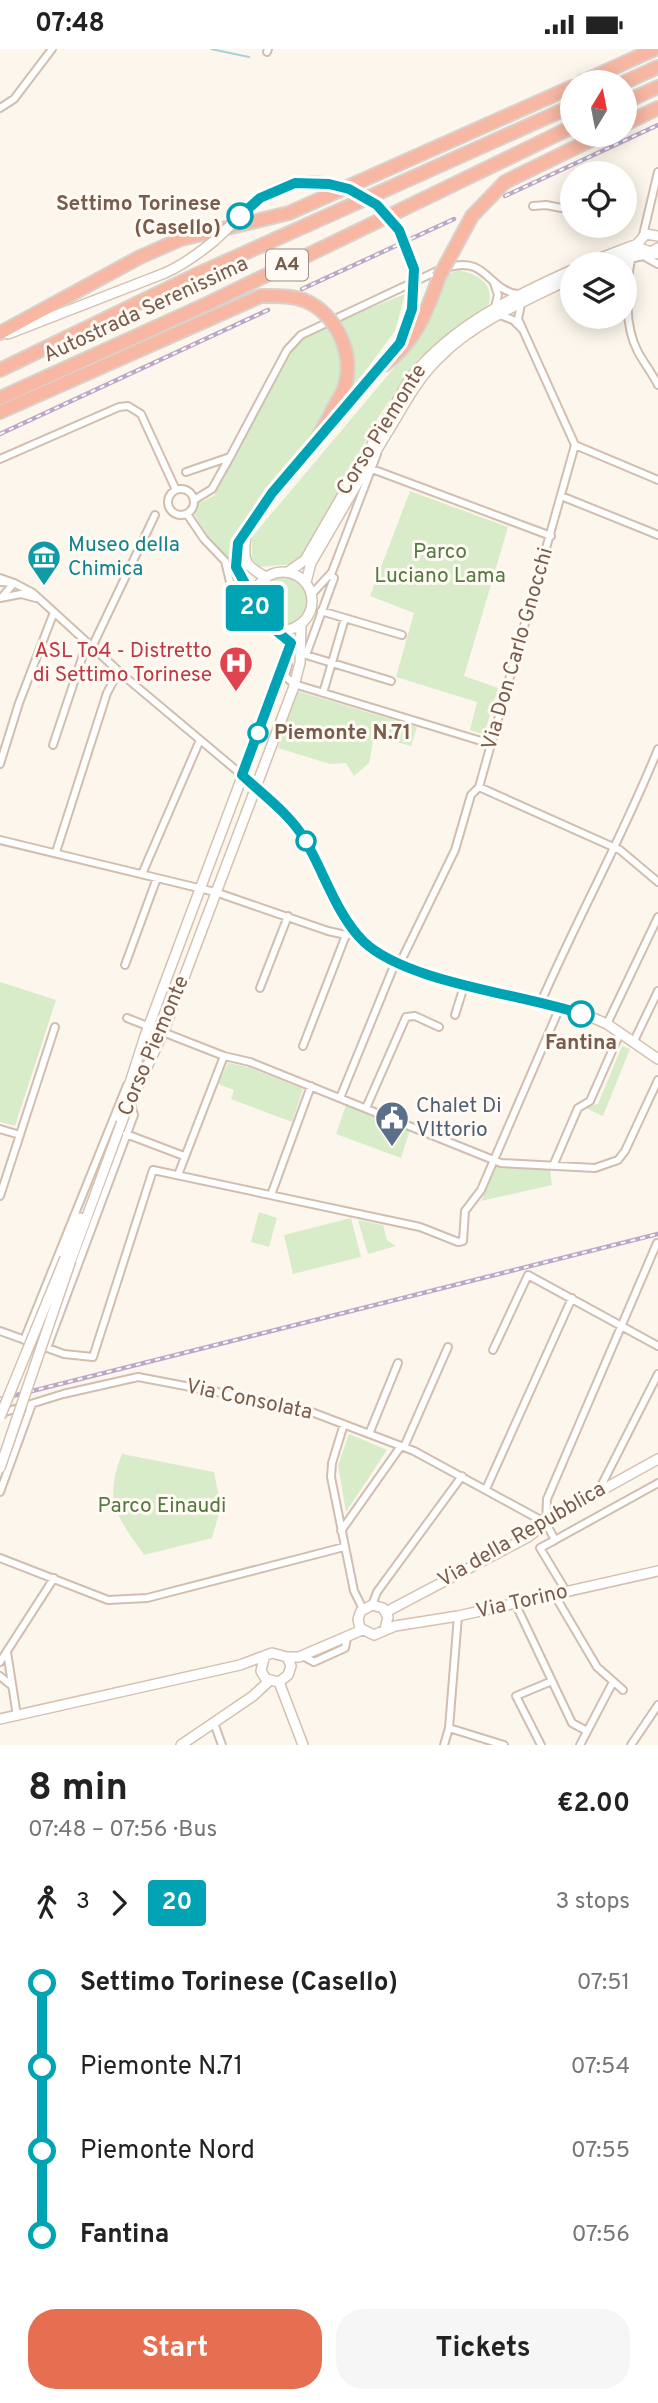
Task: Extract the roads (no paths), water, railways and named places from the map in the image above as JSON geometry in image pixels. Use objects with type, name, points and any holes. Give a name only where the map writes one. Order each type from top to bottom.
[{"type":"highway","points":[[609,70],[655,49]]},
{"type":"highway","points":[[637,77],[658,67]]},
{"type":"highway","points":[[637,97],[658,87]]},
{"type":"highway","points":[[0,335],[140,257],[181,239],[289,213],[560,92]]},
{"type":"highway","points":[[637,118],[658,108]]},
{"type":"highway","name":"Autostrada Serenissima","points":[[0,370],[198,274],[560,111]]},
{"type":"highway","name":"Autostrada Serenissima","points":[[0,398],[207,304],[560,133]]},
{"type":"highway","points":[[384,365],[399,353],[414,335],[460,233],[482,203],[505,182],[576,147]]},
{"type":"highway","points":[[0,412],[261,296],[295,298],[310,304],[330,320],[347,357],[344,389],[314,445]]},
{"type":"main road","points":[[0,335],[165,273],[202,251],[260,198],[276,189],[313,182],[359,193],[377,205],[399,230],[414,269],[412,309],[400,343],[314,445],[238,543],[235,559],[239,577],[254,601],[258,616],[289,640],[290,649]]},
{"type":"main road","points":[[649,239],[650,252],[658,248]]},
{"type":"main road","points":[[616,252],[649,239]]},
{"type":"main road","points":[[625,252],[649,239]]},
{"type":"main road","name":"Corso Piemonte","points":[[288,572],[304,559],[411,377],[432,352],[455,332],[560,277]]},
{"type":"main road","name":"Corso Piemonte","points":[[522,299],[560,283]]},
{"type":"main road","name":"Corso Piemonte","points":[[306,582],[311,563],[419,380],[439,357],[498,311]]},
{"type":"main road","points":[[247,528],[246,562],[249,568],[266,577],[288,572],[306,582],[312,594],[311,611],[301,625],[278,630]]},
{"type":"main road","points":[[254,601],[256,591],[266,577]]},
{"type":"main road","name":"Corso Piemonte","points":[[0,1415],[163,1033],[294,684],[300,663],[301,625]]},
{"type":"main road","name":"Corso Piemonte","points":[[0,1468],[68,1259],[149,1027],[290,649]]},
{"type":"main road","points":[[242,775],[304,837],[346,917],[357,934],[373,949],[398,962],[465,983],[560,1007],[607,1024],[658,1059]]},
{"type":"main road","name":"Via della Repubblica","points":[[386,1612],[528,1537],[599,1490],[658,1459]]},
{"type":"main road","name":"Via Torino","points":[[386,1629],[458,1616],[658,1571]]},
{"type":"main road","points":[[368,1607],[386,1612],[386,1629],[374,1635],[362,1630],[358,1619],[368,1607]]},
{"type":"main road","points":[[289,1662],[362,1630]]},
{"type":"main road","points":[[0,1720],[242,1664],[276,1652],[289,1662]]},
{"type":"main road","points":[[264,1658],[268,1677],[303,1745]]},
{"type":"main road","points":[[242,1664],[268,1677],[288,1675],[289,1662]]},
{"type":"main road","points":[[181,1745],[253,1696],[268,1677]]},
{"type":"street","points":[[0,108],[14,99],[52,49]]},
{"type":"street","points":[[658,172],[649,239],[658,264]]},
{"type":"street","points":[[533,206],[560,208]]},
{"type":"street","points":[[649,239],[658,255]]},
{"type":"street","points":[[637,252],[649,239]]},
{"type":"street","points":[[450,267],[475,267],[489,274],[498,295],[498,311],[523,330]]},
{"type":"street","points":[[194,500],[212,489],[287,350],[302,335],[437,271]]},
{"type":"street","points":[[493,282],[503,291],[522,299],[518,319],[575,445],[658,480]]},
{"type":"street","points":[[632,329],[636,349],[658,385]]},
{"type":"street","points":[[0,459],[119,407],[128,407],[141,414],[176,490]]},
{"type":"street","name":"Via Don Carlo Gnocchi","points":[[340,1098],[398,962],[455,850],[471,795],[480,787],[575,445]]},
{"type":"street","points":[[312,594],[328,577],[372,469],[377,449]]},
{"type":"street","points":[[186,472],[230,457]]},
{"type":"street","points":[[372,469],[551,535]]},
{"type":"street","points":[[176,490],[188,491],[194,500],[193,508],[187,514],[179,516],[170,509],[168,498],[176,490]]},
{"type":"street","points":[[561,496],[658,535]]},
{"type":"street","points":[[187,514],[204,539],[225,561],[233,608],[258,616]]},
{"type":"street","points":[[53,745],[89,645],[155,515]]},
{"type":"street","points":[[306,582],[334,578],[306,655],[391,681]]},
{"type":"street","points":[[0,580],[29,590],[118,672],[242,775]]},
{"type":"street","points":[[1,598],[14,583]]},
{"type":"street","points":[[231,586],[238,600],[254,601]]},
{"type":"street","points":[[1,598],[21,594],[40,600]]},
{"type":"street","points":[[321,611],[402,635]]},
{"type":"street","points":[[0,764],[19,703],[54,612]]},
{"type":"street","points":[[323,693],[345,618]]},
{"type":"street","points":[[290,649],[291,657],[285,676],[294,684],[491,744]]},
{"type":"street","points":[[56,852],[107,693],[118,672]]},
{"type":"street","points":[[142,873],[200,740]]},
{"type":"street","points":[[541,1002],[615,848],[658,749]]},
{"type":"street","points":[[480,787],[615,848],[658,882]]},
{"type":"street","points":[[0,840],[215,892],[338,934],[357,934]]},
{"type":"street","points":[[125,965],[158,877]]},
{"type":"street","points":[[260,988],[288,916]]},
{"type":"street","points":[[338,934],[346,917]]},
{"type":"street","points":[[607,1024],[658,917]]},
{"type":"street","points":[[303,1046],[346,935]]},
{"type":"street","points":[[455,1015],[465,983]]},
{"type":"street","points":[[633,1043],[658,991]]},
{"type":"street","points":[[0,1331],[79,1356],[95,1354],[153,1170],[420,1227],[458,1242],[463,1241],[465,1211],[481,1190],[560,1007]]},
{"type":"street","points":[[366,1108],[406,1017],[415,1016],[439,1027]]},
{"type":"street","points":[[127,1018],[224,1056],[250,1062],[508,1164],[595,1168],[618,1160],[625,1151],[658,1080]]},
{"type":"street","points":[[0,1196],[55,1027]]},
{"type":"street","points":[[553,1166],[578,1108],[590,1101],[620,1033]]},
{"type":"street","points":[[178,1175],[224,1056]]},
{"type":"street","name":"Corso Piemonte","points":[[24,1340],[120,1096],[133,1075]]},
{"type":"street","points":[[271,1195],[311,1086]]},
{"type":"street","points":[[47,1348],[134,1115],[131,1104]]},
{"type":"street","points":[[0,1129],[20,1135]]},
{"type":"street","points":[[126,1134],[184,1156]]},
{"type":"street","points":[[555,1540],[546,1523],[547,1499],[657,1243]]},
{"type":"street","points":[[493,1350],[528,1275],[658,1346]]},
{"type":"street","points":[[486,1489],[572,1298]]},
{"type":"street","points":[[341,1531],[402,1446],[448,1347]]},
{"type":"street","points":[[369,1434],[398,1363]]},
{"type":"street","points":[[599,1490],[658,1374]]},
{"type":"street","name":"Via Consolata","points":[[0,1415],[32,1404],[138,1377],[301,1408],[402,1446],[546,1523]]},
{"type":"street","points":[[0,1492],[32,1404]]},
{"type":"street","points":[[344,1424],[332,1463],[331,1477],[356,1599],[368,1607],[462,1476]]},
{"type":"street","points":[[566,1591],[540,1548],[658,1483]]},
{"type":"street","points":[[0,1558],[108,1601],[129,1601],[344,1547]]},
{"type":"street","points":[[0,1662],[54,1578]]},
{"type":"street","points":[[554,1594],[597,1667],[624,1691]]},
{"type":"street","points":[[515,1603],[572,1723],[587,1731]]},
{"type":"street","points":[[444,1745],[449,1728],[458,1616]]},
{"type":"street","points":[[7,1651],[17,1716]]},
{"type":"street","points":[[0,1676],[12,1686]]},
{"type":"street","points":[[541,1745],[516,1696],[552,1681]]},
{"type":"street","points":[[580,1745],[613,1682]]},
{"type":"street","points":[[631,1745],[658,1705]]},
{"type":"street","points":[[214,1723],[222,1745]]},
{"type":"street","points":[[449,1728],[488,1743],[504,1745]]},
{"type":"waterway","points":[[211,49],[249,57]]},
{"type":"railway","points":[[505,196],[658,125]]},
{"type":"railway","points":[[302,289],[454,219]]},
{"type":"railway","points":[[0,434],[268,310]]},
{"type":"railway","points":[[0,1399],[658,1234]]},
{"type":"place","name":"Settimo Torinese (Casello)","points":[[240,216]]},
{"type":"place","name":"Museo della Chimica","points":[[44,587]]},
{"type":"place","name":"ASL To4 - Distretto di Settimo Torinese","points":[[236,693]]},
{"type":"place","name":"Piemonte N.71","points":[[258,733]]},
{"type":"place","name":"Fantina","points":[[581,1014]]},
{"type":"place","name":"Chalet Di VIttorio","points":[[392,1148]]},
{"type":"park label","name":"Parco Luciano Lama","points":[[440,564]]},
{"type":"park label","name":"Parco Einaudi","points":[[162,1506]]}]
